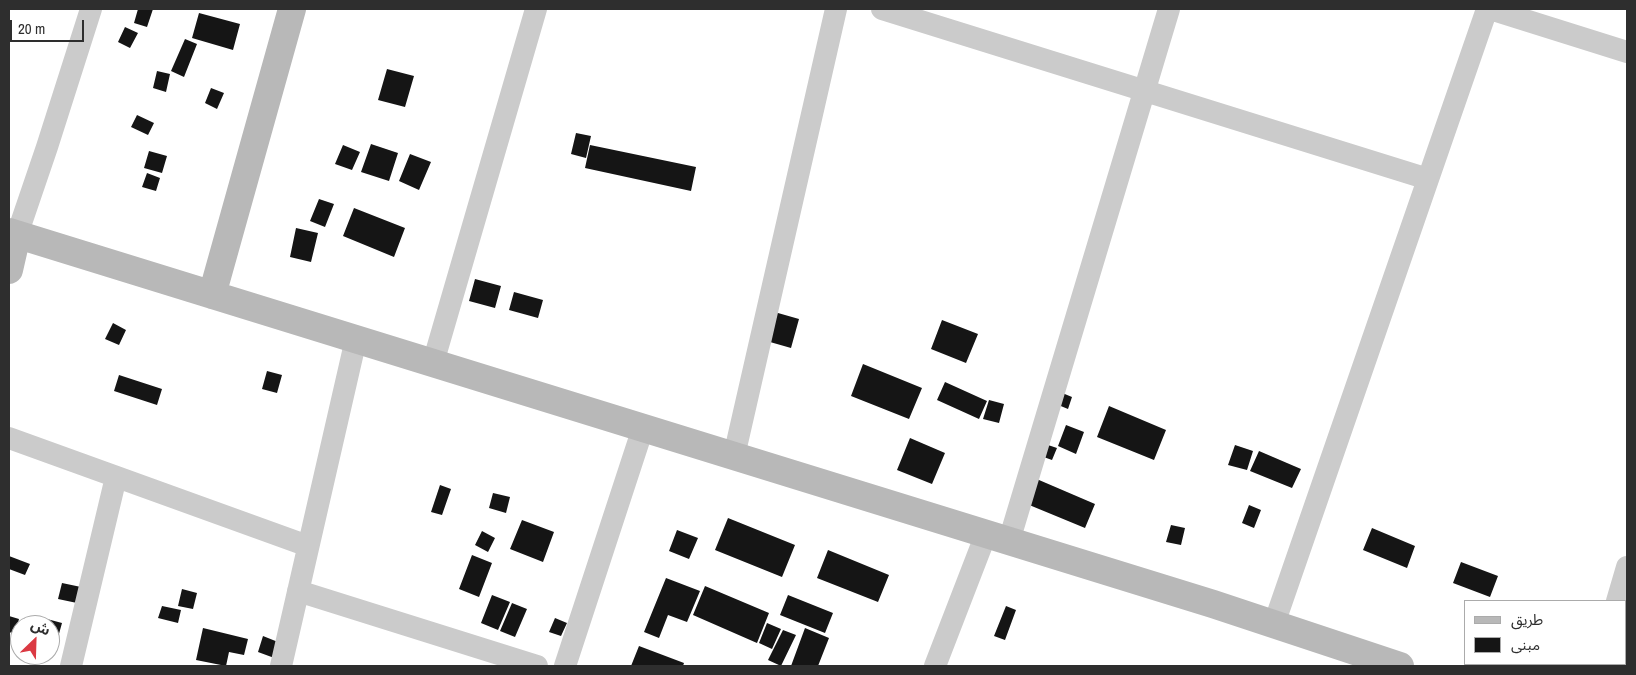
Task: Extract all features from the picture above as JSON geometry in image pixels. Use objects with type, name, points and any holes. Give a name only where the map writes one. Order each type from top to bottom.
[{"type":"street","points":[[9,270],[13,233],[47,147],[89,9]]},
{"type":"street","points":[[212,295],[292,9]]},
{"type":"street","points":[[433,363],[536,9]]},
{"type":"street","points":[[734,456],[836,9]]},
{"type":"street","points":[[882,9],[1428,179]]},
{"type":"street","points":[[936,666],[997,537],[1144,91],[1169,9]]},
{"type":"street","points":[[1274,624],[1488,9],[1627,52]]},
{"type":"street","points":[[13,233],[1212,604],[1397,666]]},
{"type":"street","points":[[280,666],[356,339]]},
{"type":"street","points":[[565,666],[643,428]]},
{"type":"street","points":[[9,438],[308,546]]},
{"type":"street","points":[[72,666],[116,477]]},
{"type":"street","points":[[1617,600],[1627,567]]},
{"type":"street","points":[[298,592],[537,666]]},
{"type":"building","points":[[138,9],[153,9],[147,27],[134,23]]},
{"type":"building","points":[[199,13],[240,24],[233,50],[192,38]]},
{"type":"building","points":[[125,27],[138,33],[130,48],[118,42]]},
{"type":"building","points":[[185,39],[197,44],[184,77],[171,71]]},
{"type":"building","points":[[387,69],[414,76],[405,107],[378,100]]},
{"type":"building","points":[[157,71],[170,74],[166,92],[153,88]]},
{"type":"building","points":[[211,88],[224,93],[217,109],[205,103]]},
{"type":"building","points":[[137,115],[154,123],[148,135],[131,127]]},
{"type":"building","points":[[576,133],[591,136],[586,158],[571,154]]},
{"type":"building","points":[[371,144],[398,153],[389,181],[361,172]]},
{"type":"building","points":[[343,145],[360,152],[352,170],[335,164]]},
{"type":"building","points":[[590,145],[696,167],[691,191],[585,168]]},
{"type":"building","points":[[149,151],[167,156],[162,173],[144,168]]},
{"type":"building","points":[[410,154],[431,162],[419,190],[399,181]]},
{"type":"building","points":[[147,173],[160,178],[156,191],[142,187]]},
{"type":"building","points":[[319,199],[334,204],[325,227],[310,221]]},
{"type":"building","points":[[354,208],[405,228],[394,257],[343,236]]},
{"type":"building","points":[[296,228],[318,233],[311,262],[290,257]]},
{"type":"building","points":[[475,279],[501,286],[495,308],[469,301]]},
{"type":"building","points":[[514,292],[543,300],[538,318],[509,310]]},
{"type":"building","points":[[764,309],[799,319],[791,348],[756,338]]},
{"type":"building","points":[[942,320],[978,334],[966,363],[931,349]]},
{"type":"building","points":[[113,323],[126,330],[119,345],[105,339]]},
{"type":"building","points":[[863,364],[922,388],[909,419],[851,396]]},
{"type":"building","points":[[267,371],[282,375],[277,393],[262,389]]},
{"type":"building","points":[[119,375],[162,389],[157,405],[114,391]]},
{"type":"building","points":[[945,382],[987,401],[979,419],[937,400]]},
{"type":"building","points":[[1055,390],[1072,397],[1068,409],[1051,402]]},
{"type":"building","points":[[989,400],[1004,404],[999,423],[983,419]]},
{"type":"building","points":[[1109,406],[1166,430],[1154,460],[1097,437]]},
{"type":"building","points":[[1066,425],[1084,432],[1076,454],[1058,446]]},
{"type":"building","points":[[910,438],[945,453],[932,484],[897,470]]},
{"type":"building","points":[[1042,443],[1057,448],[1052,460],[1038,455]]},
{"type":"building","points":[[1235,445],[1253,451],[1247,470],[1228,465]]},
{"type":"building","points":[[1259,451],[1301,469],[1292,488],[1250,471]]},
{"type":"building","points":[[1032,477],[1095,504],[1085,528],[1022,502]]},
{"type":"building","points":[[440,485],[451,489],[442,515],[431,512]]},
{"type":"building","points":[[493,493],[510,497],[506,513],[489,508]]},
{"type":"building","points":[[1249,505],[1261,510],[1254,528],[1242,523]]},
{"type":"building","points":[[728,518],[795,545],[782,577],[715,550]]},
{"type":"building","points":[[522,520],[554,532],[543,562],[510,549]]},
{"type":"building","points":[[1171,525],[1185,528],[1181,545],[1166,542]]},
{"type":"building","points":[[1372,528],[1415,546],[1407,568],[1363,550]]},
{"type":"building","points":[[677,530],[698,538],[689,559],[669,551]]},
{"type":"building","points":[[482,531],[495,538],[488,552],[475,545]]},
{"type":"building","points":[[828,550],[889,575],[878,602],[817,578]]},
{"type":"building","points":[[472,555],[492,563],[479,597],[459,589]]},
{"type":"building","points":[[9,556],[30,564],[25,575],[9,569]]},
{"type":"building","points":[[1461,562],[1498,576],[1490,597],[1453,583]]},
{"type":"building","points":[[666,578],[700,591],[687,622],[668,615],[659,638],[644,632]]},
{"type":"building","points":[[62,583],[81,587],[77,603],[58,599]]},
{"type":"building","points":[[705,586],[769,613],[757,643],[693,615]]},
{"type":"building","points":[[182,589],[197,593],[193,609],[178,606]]},
{"type":"building","points":[[492,595],[510,602],[498,630],[481,623]]},
{"type":"building","points":[[788,595],[833,613],[825,633],[780,615]]},
{"type":"building","points":[[512,603],[527,609],[515,637],[500,631]]},
{"type":"building","points":[[162,606],[181,610],[178,623],[158,618]]},
{"type":"building","points":[[1006,606],[1016,610],[1005,640],[994,636]]},
{"type":"building","points":[[9,616],[10,632],[9,632]]},
{"type":"building","points":[[555,618],[567,623],[561,636],[549,632]]},
{"type":"building","points":[[767,623],[781,629],[772,649],[759,643]]},
{"type":"building","points":[[203,628],[248,639],[244,655],[229,652],[226,666],[196,660]]},
{"type":"building","points":[[805,628],[829,638],[818,666],[791,666]]},
{"type":"building","points":[[783,630],[796,635],[781,666],[768,660]]},
{"type":"building","points":[[263,636],[283,644],[277,659],[258,652]]},
{"type":"building","points":[[639,646],[684,663],[683,666],[631,666]]}]
